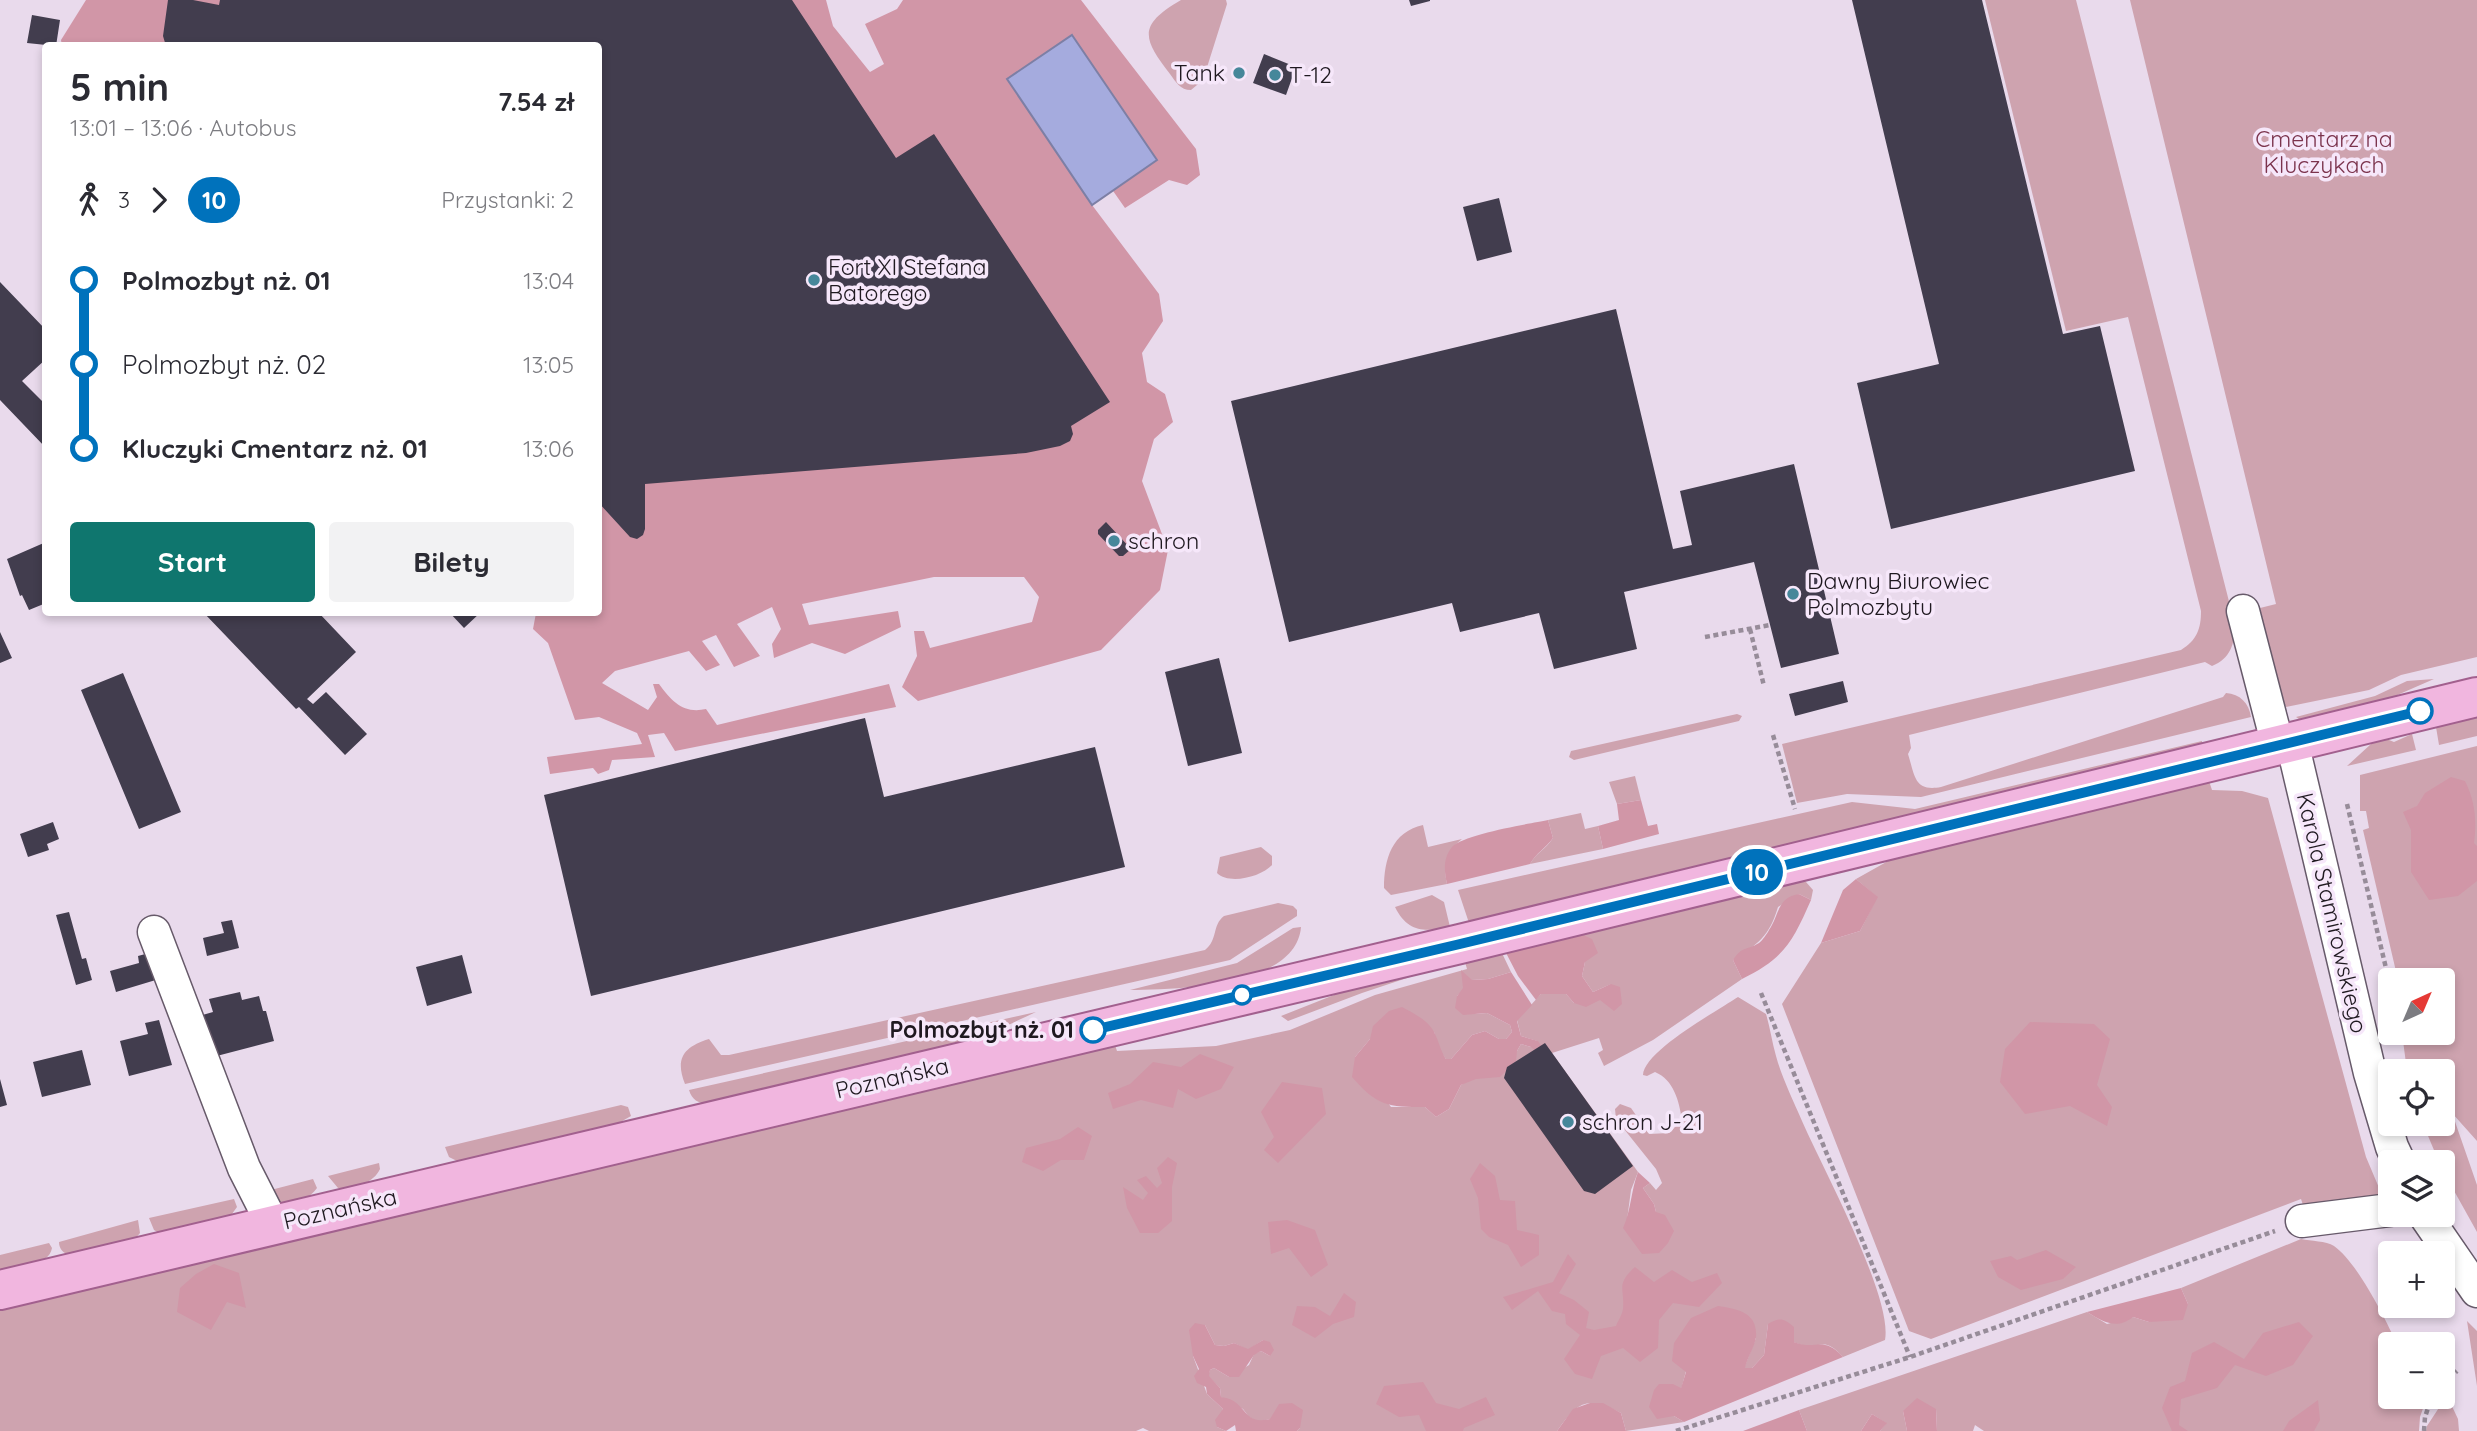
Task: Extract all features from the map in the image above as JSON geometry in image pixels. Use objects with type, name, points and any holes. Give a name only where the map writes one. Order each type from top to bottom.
[{"type":"main road","name":"Poznańska","points":[[0,1290],[1460,944],[2477,697]]},
{"type":"street","name":"Karola Stamirowskiego","points":[[2243,611],[2285,744],[2370,1073],[2393,1150]]},
{"type":"street","points":[[154,932],[244,1168],[273,1225]]},
{"type":"street","points":[[2302,1221],[2378,1212]]},
{"type":"street","points":[[2433,1227],[2477,1291]]},
{"type":"path","points":[[1705,636],[1770,625]]},
{"type":"path","points":[[1749,629],[1765,685]]},
{"type":"path","points":[[1773,735],[1795,809]]},
{"type":"path","points":[[2347,804],[2386,968]]},
{"type":"path","points":[[1762,993],[1910,1357]]},
{"type":"path","points":[[1676,1431],[1910,1357],[2302,1221]]},
{"type":"path","points":[[2424,1431],[2428,1409]]},
{"type":"green space","points":[[1181,0],[1226,0],[1227,4],[1203,80],[1191,90],[1179,85],[1161,62],[1154,51],[1149,33],[1157,17]]},
{"type":"green space","points":[[1985,0],[2076,0],[2235,632],[2227,655],[2212,666],[2205,662],[1909,735],[1911,748],[1908,754],[1914,775],[1925,787],[1941,787],[2223,697],[2226,693],[2243,700],[2251,717],[1921,797],[1847,794],[1797,803],[1782,744],[2181,650],[2191,642],[2199,629],[2201,611],[2128,317],[2066,331]]},
{"type":"green space","name":"Cmentarz na Kluczykach","points":[[2130,0],[2477,0],[2477,657],[2401,675],[2369,690],[2286,707],[2281,697],[2260,608],[2276,604]]},
{"type":"green space","points":[[2434,679],[2379,703],[2302,721],[2296,717],[2375,696],[2407,681]]},
{"type":"green space","points":[[1737,714],[1742,716],[1739,721],[1574,760],[1569,757],[1571,751]]},
{"type":"green space","points":[[2477,718],[2477,736],[2439,745],[2436,727]]},
{"type":"green space","points":[[2412,734],[2416,750],[2347,766],[2371,744],[2384,738],[2394,742]]},
{"type":"green space","points":[[2202,741],[2202,747],[1469,923],[1458,890],[1852,802],[1915,809]]},
{"type":"green space","points":[[2477,746],[2477,1141],[2455,1116],[2455,1059],[2405,1059],[2404,1045],[2455,1045],[2455,968],[2395,968],[2363,830],[2369,828],[2366,811],[2360,811],[2360,775]]},
{"type":"green space","points":[[1635,776],[1641,800],[1617,804],[1609,782]]},
{"type":"green space","points":[[2209,781],[2212,790],[2242,791],[2268,798],[2366,1157],[2378,1185],[2378,1203],[2306,1214],[2301,1199],[1931,1339],[1909,1331],[1782,1004],[1821,943],[1860,931],[1877,897],[1856,879],[1897,856]]},
{"type":"green space","points":[[1581,813],[1585,829],[1598,826],[1603,849],[1530,864],[1553,838],[1548,820]]},
{"type":"green space","points":[[1423,825],[1428,847],[1462,839],[1447,859],[1447,884],[1391,895],[1384,888],[1388,857],[1392,848],[1404,834]]},
{"type":"green space","points":[[1261,847],[1272,856],[1272,865],[1267,869],[1253,876],[1237,879],[1222,877],[1217,873],[1220,857]]},
{"type":"green space","points":[[1800,880],[1813,890],[1811,900],[1799,894],[1778,907],[1771,926],[1762,939],[1733,960],[1742,979],[1653,1040],[1604,1066],[1598,1053],[1603,1050],[1599,1038],[1552,1053],[1638,1172],[1631,1190],[1627,1220],[1656,1212],[1643,1188],[1650,1183],[1656,1190],[1662,1183],[1656,1169],[1616,1119],[1615,1109],[1620,1104],[1631,1108],[1649,1134],[1669,1133],[1682,1120],[1677,1099],[1667,1080],[1655,1072],[1643,1075],[1655,1055],[1668,1043],[1738,997],[1766,1014],[1784,1081],[1868,1264],[1885,1320],[1885,1340],[1843,1357],[1826,1345],[1798,1344],[1768,1324],[1764,1355],[1752,1368],[1744,1368],[1756,1338],[1686,1371],[1674,1416],[1684,1422],[1626,1431],[1621,1413],[1591,1403],[1578,1407],[1557,1431],[1297,1431],[1300,1428],[1270,1419],[1258,1422],[1249,1417],[1243,1409],[1221,1397],[1220,1388],[1208,1376],[1210,1370],[1214,1368],[1229,1377],[1249,1365],[1254,1354],[1261,1351],[1270,1356],[1263,1340],[1248,1350],[1234,1343],[1215,1345],[1205,1325],[1193,1356],[1207,1394],[1223,1409],[1217,1427],[1226,1431],[1149,1431],[1143,1428],[1136,1431],[0,1431],[0,1310],[1114,1042],[1117,1051],[1216,1046],[1290,1030],[1375,995],[1467,969],[1465,962],[1501,951],[1511,972],[1488,979],[1472,980],[1457,996],[1475,1014],[1487,1013],[1510,1025],[1512,1032],[1506,1039],[1499,1039],[1485,1031],[1472,1035],[1451,1059],[1446,1059],[1439,1050],[1434,1032],[1370,1039],[1355,1057],[1391,1107],[1425,1107],[1436,1117],[1449,1109],[1461,1085],[1517,1051],[1521,1044],[1531,1047],[1537,1041],[1521,1036],[1517,1020],[1541,994],[1566,994],[1574,1003],[1611,984],[1593,992],[1582,976],[1585,962],[1581,934]]},
{"type":"green space","points":[[1432,895],[1444,902],[1450,927],[1418,929],[1406,922],[1395,907]]},
{"type":"green space","points":[[1278,903],[1293,906],[1297,910],[1297,916],[1230,960],[685,1084],[682,1075],[681,1061],[687,1050],[709,1039],[721,1055],[729,1055],[1205,950],[1212,942],[1224,916]]},
{"type":"green space","points":[[1301,927],[1294,947],[1278,962],[1257,973],[1203,986],[1130,990],[1237,963],[1293,928]]},
{"type":"green space","points":[[1458,961],[1288,1021],[1281,1016],[1367,982]]},
{"type":"green space","points":[[1036,1012],[974,1041],[708,1104],[696,1100],[689,1090]]},
{"type":"green space","points":[[621,1105],[628,1107],[631,1116],[617,1124],[459,1162],[449,1157],[445,1147]]},
{"type":"green space","points":[[2455,1122],[2477,1185],[2477,1232],[2455,1193],[2455,1150],[2434,1150],[2428,1136],[2455,1136]]},
{"type":"green space","points":[[379,1163],[380,1169],[373,1178],[350,1188],[338,1188],[328,1176]]},
{"type":"green space","points":[[313,1179],[317,1188],[307,1197],[295,1202],[270,1199],[267,1191]]},
{"type":"green space","points":[[234,1199],[237,1207],[229,1218],[161,1234],[154,1230],[149,1218]]},
{"type":"green space","points":[[138,1220],[140,1233],[134,1240],[69,1256],[60,1247],[59,1242]]},
{"type":"green space","points":[[2301,1239],[2334,1246],[2352,1264],[2370,1291],[2378,1306],[2378,1318],[2384,1318],[2391,1332],[2378,1332],[2378,1409],[2423,1409],[2419,1431],[1984,1431],[1975,1425],[1973,1431],[1937,1431],[1936,1409],[1903,1411],[1907,1431],[1880,1431],[1886,1423],[1872,1414],[1861,1431],[1807,1431],[1799,1410],[2087,1312],[2107,1324],[2133,1317],[2149,1322],[2188,1304],[2181,1288]]},
{"type":"green space","points":[[49,1243],[52,1248],[50,1254],[38,1263],[0,1271],[0,1255]]},
{"type":"green space","points":[[2467,1321],[2477,1331],[2477,1386]]},
{"type":"green space","points":[[2438,1409],[2453,1409],[2459,1431],[2426,1431]]},
{"type":"shaded area","points":[[86,0],[826,0],[833,26],[870,72],[884,64],[865,24],[897,9],[903,0],[1081,0],[1196,149],[1200,175],[1187,185],[1169,180],[1125,208],[1111,188],[1007,79],[1092,205],[1159,294],[1163,321],[1142,353],[1147,382],[1165,394],[1173,422],[1154,439],[1142,481],[1168,550],[1160,590],[1101,650],[918,701],[902,687],[917,656],[914,631],[924,631],[930,648],[1032,622],[1039,597],[1024,577],[934,577],[802,604],[809,625],[898,611],[901,627],[845,654],[812,643],[774,658],[772,644],[781,629],[772,607],[737,624],[760,656],[734,667],[716,635],[702,641],[720,665],[706,671],[689,651],[615,671],[602,683],[648,710],[657,697],[653,684],[659,684],[679,705],[691,710],[706,709],[717,725],[889,684],[896,707],[675,751],[664,733],[648,735],[655,757],[612,760],[609,770],[598,774],[593,768],[550,774],[547,757],[642,744],[637,733],[599,717],[575,720],[548,643],[533,629],[535,616],[602,616],[602,42],[61,40]]},
{"type":"shaded area","points":[[2451,777],[2465,781],[2473,803],[2477,881],[2458,896],[2429,900],[2411,872],[2411,830],[2403,812],[2417,806],[2425,793]]},
{"type":"shaded area","points":[[1641,800],[1648,826],[1657,824],[1659,834],[1603,849],[1598,826],[1619,820],[1617,804]]},
{"type":"shaded area","points":[[1548,820],[1553,838],[1530,864],[1447,884],[1446,860],[1449,851],[1459,842],[1497,830]]},
{"type":"shaded area","points":[[1856,879],[1878,897],[1860,931],[1821,943],[1843,890]]},
{"type":"shaded area","points":[[1799,894],[1811,900],[1786,947],[1768,964],[1742,979],[1733,960],[1736,955],[1760,942],[1782,903]]},
{"type":"shaded area","points":[[1581,934],[1592,939],[1598,953],[1585,962],[1582,976],[1593,992],[1611,984],[1620,987],[1622,1004],[1614,1011],[1600,1000],[1586,1007],[1574,1003],[1566,994],[1541,994],[1536,1000],[1518,976],[1505,951]]},
{"type":"shaded area","points":[[1461,970],[1472,980],[1488,979],[1511,972],[1532,1005],[1517,1021],[1521,1036],[1538,1041],[1544,1050],[1540,1055],[1531,1047],[1521,1044],[1516,1061],[1500,1077],[1476,1079],[1461,1085],[1449,1109],[1436,1117],[1425,1107],[1392,1105],[1376,1099],[1352,1077],[1355,1057],[1370,1039],[1373,1026],[1389,1011],[1402,1007],[1424,1020],[1434,1032],[1446,1059],[1451,1059],[1472,1035],[1485,1031],[1499,1039],[1506,1039],[1512,1032],[1510,1025],[1487,1013],[1463,1015],[1455,1008],[1457,996],[1463,988]]},
{"type":"shaded area","points":[[2030,1022],[2094,1024],[2110,1039],[2097,1085],[2112,1107],[2107,1126],[2070,1106],[2025,1114],[2000,1082],[2005,1049]]},
{"type":"shaded area","points":[[1200,1054],[1234,1067],[1221,1089],[1196,1099],[1178,1089],[1173,1108],[1141,1100],[1113,1109],[1108,1093],[1130,1084],[1153,1062],[1181,1067]]},
{"type":"shaded area","points":[[1282,1082],[1322,1088],[1326,1114],[1278,1163],[1264,1150],[1274,1137],[1261,1112]]},
{"type":"shaded area","points":[[1078,1127],[1092,1136],[1084,1160],[1061,1160],[1043,1171],[1022,1162],[1026,1148],[1060,1139]]},
{"type":"shaded area","points":[[1168,1157],[1177,1163],[1172,1187],[1172,1221],[1158,1233],[1140,1233],[1127,1208],[1123,1187],[1143,1200],[1148,1193],[1137,1180],[1146,1176],[1157,1188],[1162,1183],[1157,1168]]},
{"type":"shaded area","points":[[1480,1163],[1495,1176],[1500,1200],[1515,1201],[1517,1230],[1539,1235],[1539,1255],[1521,1267],[1508,1245],[1489,1237],[1481,1229],[1478,1198],[1470,1179]]},
{"type":"shaded area","points":[[1638,1172],[1650,1183],[1643,1188],[1656,1212],[1665,1215],[1674,1231],[1659,1253],[1642,1254],[1623,1228]]},
{"type":"shaded area","points":[[1287,1220],[1315,1230],[1328,1265],[1311,1277],[1289,1248],[1271,1254],[1268,1222]]},
{"type":"shaded area","points":[[2046,1250],[2076,1267],[2063,1279],[2021,1290],[1998,1277],[1990,1261],[2011,1256],[2017,1260]]},
{"type":"shaded area","points":[[1568,1254],[1576,1264],[1559,1293],[1574,1300],[1589,1312],[1586,1328],[1594,1330],[1616,1326],[1623,1309],[1623,1283],[1635,1267],[1654,1282],[1672,1270],[1692,1282],[1717,1273],[1722,1283],[1699,1307],[1673,1303],[1659,1320],[1658,1348],[1640,1362],[1623,1348],[1601,1356],[1592,1379],[1575,1374],[1564,1359],[1580,1335],[1566,1324],[1565,1314],[1552,1311],[1538,1291],[1512,1310],[1503,1297],[1553,1282]]},
{"type":"shaded area","points":[[214,1264],[239,1273],[246,1308],[227,1302],[211,1330],[177,1312],[180,1288],[196,1274]]},
{"type":"shaded area","points":[[2181,1288],[2188,1304],[2183,1320],[2149,1322],[2133,1317],[2116,1324],[2087,1312]]},
{"type":"shaded area","points":[[1344,1293],[1356,1302],[1354,1317],[1333,1324],[1315,1338],[1292,1325],[1297,1306],[1315,1307],[1330,1316]]},
{"type":"shaded area","points":[[1718,1306],[1745,1313],[1754,1322],[1756,1337],[1745,1368],[1752,1368],[1764,1355],[1768,1324],[1778,1319],[1794,1327],[1794,1342],[1825,1345],[1843,1357],[1684,1422],[1674,1416],[1657,1419],[1649,1407],[1654,1390],[1659,1384],[1673,1384],[1681,1388],[1686,1372],[1672,1361],[1674,1343],[1691,1318]]},
{"type":"shaded area","points":[[2299,1322],[2313,1336],[2293,1365],[2266,1376],[2235,1365],[2217,1388],[2181,1399],[2179,1425],[2188,1431],[2172,1431],[2162,1408],[2170,1387],[2185,1381],[2192,1353],[2214,1342],[2244,1359],[2263,1333]]},
{"type":"shaded area","points":[[1195,1323],[1205,1325],[1215,1345],[1234,1343],[1248,1349],[1263,1340],[1270,1342],[1274,1350],[1270,1356],[1261,1351],[1254,1355],[1239,1377],[1229,1377],[1214,1368],[1210,1370],[1209,1376],[1220,1388],[1221,1397],[1236,1403],[1254,1419],[1270,1419],[1279,1404],[1292,1403],[1303,1410],[1297,1431],[1236,1431],[1235,1425],[1226,1431],[1217,1427],[1215,1420],[1223,1409],[1207,1394],[1206,1387],[1197,1383],[1194,1376],[1199,1369],[1193,1356],[1189,1330]]},
{"type":"shaded area","points":[[1423,1382],[1436,1403],[1459,1409],[1486,1397],[1495,1415],[1464,1428],[1463,1431],[1426,1431],[1419,1415],[1399,1417],[1376,1404],[1384,1386]]},
{"type":"shaded area","points":[[1917,1398],[1936,1409],[1937,1431],[1907,1431],[1903,1411]]},
{"type":"shaded area","points":[[2318,1400],[2320,1420],[2314,1431],[2283,1431],[2289,1421]]},
{"type":"shaded area","points":[[1590,1403],[1603,1403],[1621,1413],[1626,1431],[1557,1431],[1573,1409]]},
{"type":"shaded area","points":[[1799,1410],[1807,1431],[1743,1431]]},
{"type":"shaded area","points":[[1872,1414],[1887,1423],[1880,1431],[1861,1431]]},
{"type":"water","points":[[1072,35],[1157,160],[1092,205],[1007,79]]},
{"type":"building","name":"Fort XI Stefana Batorego","points":[[168,0],[193,0],[219,5],[220,0],[792,0],[896,158],[934,134],[1110,402],[1071,426],[1073,434],[1070,441],[1060,446],[1026,453],[645,484],[645,529],[643,535],[637,539],[630,537],[602,506],[602,42],[165,42],[163,36]]},
{"type":"building","points":[[1409,0],[1430,0],[1430,1],[1411,6]]},
{"type":"building","points":[[1852,0],[1982,0],[2063,334],[2100,326],[2135,471],[1891,529],[1857,383],[1939,364]]},
{"type":"building","points":[[32,15],[60,20],[57,42],[27,43]]},
{"type":"building","name":"T-12","points":[[1264,54],[1296,67],[1286,95],[1253,83]]},
{"type":"building","points":[[1499,198],[1512,252],[1477,261],[1463,207]]},
{"type":"building","points":[[0,282],[42,326],[42,363],[22,381],[42,401],[42,444],[0,400]]},
{"type":"building","points":[[1616,309],[1673,549],[1692,545],[1680,491],[1794,464],[1839,654],[1781,668],[1754,562],[1624,592],[1637,649],[1554,669],[1539,613],[1460,632],[1452,603],[1289,642],[1231,401]]},
{"type":"building","name":"schron","points":[[1106,522],[1131,549],[1123,556],[1119,556],[1098,534],[1098,530]]},
{"type":"building","points":[[42,544],[42,605],[29,610],[22,595],[20,596],[7,559]]},
{"type":"building","points":[[207,616],[322,616],[356,652],[307,699],[313,704],[326,692],[367,734],[345,755],[299,707],[296,709]]},
{"type":"building","points":[[453,616],[477,616],[464,628]]},
{"type":"building","points":[[0,632],[12,658],[0,663]]},
{"type":"building","points":[[1219,658],[1242,753],[1188,766],[1165,672]]},
{"type":"building","points":[[123,673],[181,812],[139,829],[81,690]]},
{"type":"building","points":[[1843,681],[1848,702],[1795,716],[1789,694]]},
{"type":"building","points":[[865,718],[884,797],[1095,747],[1125,867],[591,996],[544,795]]},
{"type":"building","points":[[53,822],[59,839],[47,844],[49,850],[28,857],[20,834]]},
{"type":"building","points":[[69,912],[82,959],[86,958],[92,980],[76,985],[56,915]]},
{"type":"building","points":[[232,920],[239,948],[207,956],[203,938],[224,933],[221,922]]},
{"type":"building","points":[[149,953],[159,979],[116,992],[110,971],[139,963],[138,956]]},
{"type":"building","points":[[462,955],[472,993],[427,1006],[416,967]]},
{"type":"building","points":[[240,992],[242,1000],[259,996],[274,1041],[209,1058],[199,1016],[213,1012],[209,999]]},
{"type":"building","points":[[159,1020],[172,1065],[129,1076],[120,1041],[148,1034],[145,1023]]},
{"type":"building","name":"schron J-21","points":[[1545,1043],[1633,1166],[1595,1194],[1584,1191],[1504,1078],[1507,1067]]},
{"type":"building","points":[[82,1050],[91,1085],[42,1097],[33,1062]]},
{"type":"building","points":[[0,1079],[7,1105],[0,1107]]},
{"type":"bus line","name":"10","points":[[1093,1030],[1460,944],[2420,711]]},
{"type":"place","name":"Tank","points":[[1239,73]]},
{"type":"place","name":"T-12","points":[[1275,75]]},
{"type":"place","name":"Fort XI Stefana Batorego","points":[[814,280]]},
{"type":"place","name":"schron","points":[[1114,541]]},
{"type":"place","name":"Dawny Biurowiec Polmozbytu","points":[[1793,594]]},
{"type":"place","name":"Polmozbyt nż. 01","points":[[1093,1030]]},
{"type":"place","name":"schron J-21","points":[[1568,1122]]}]
